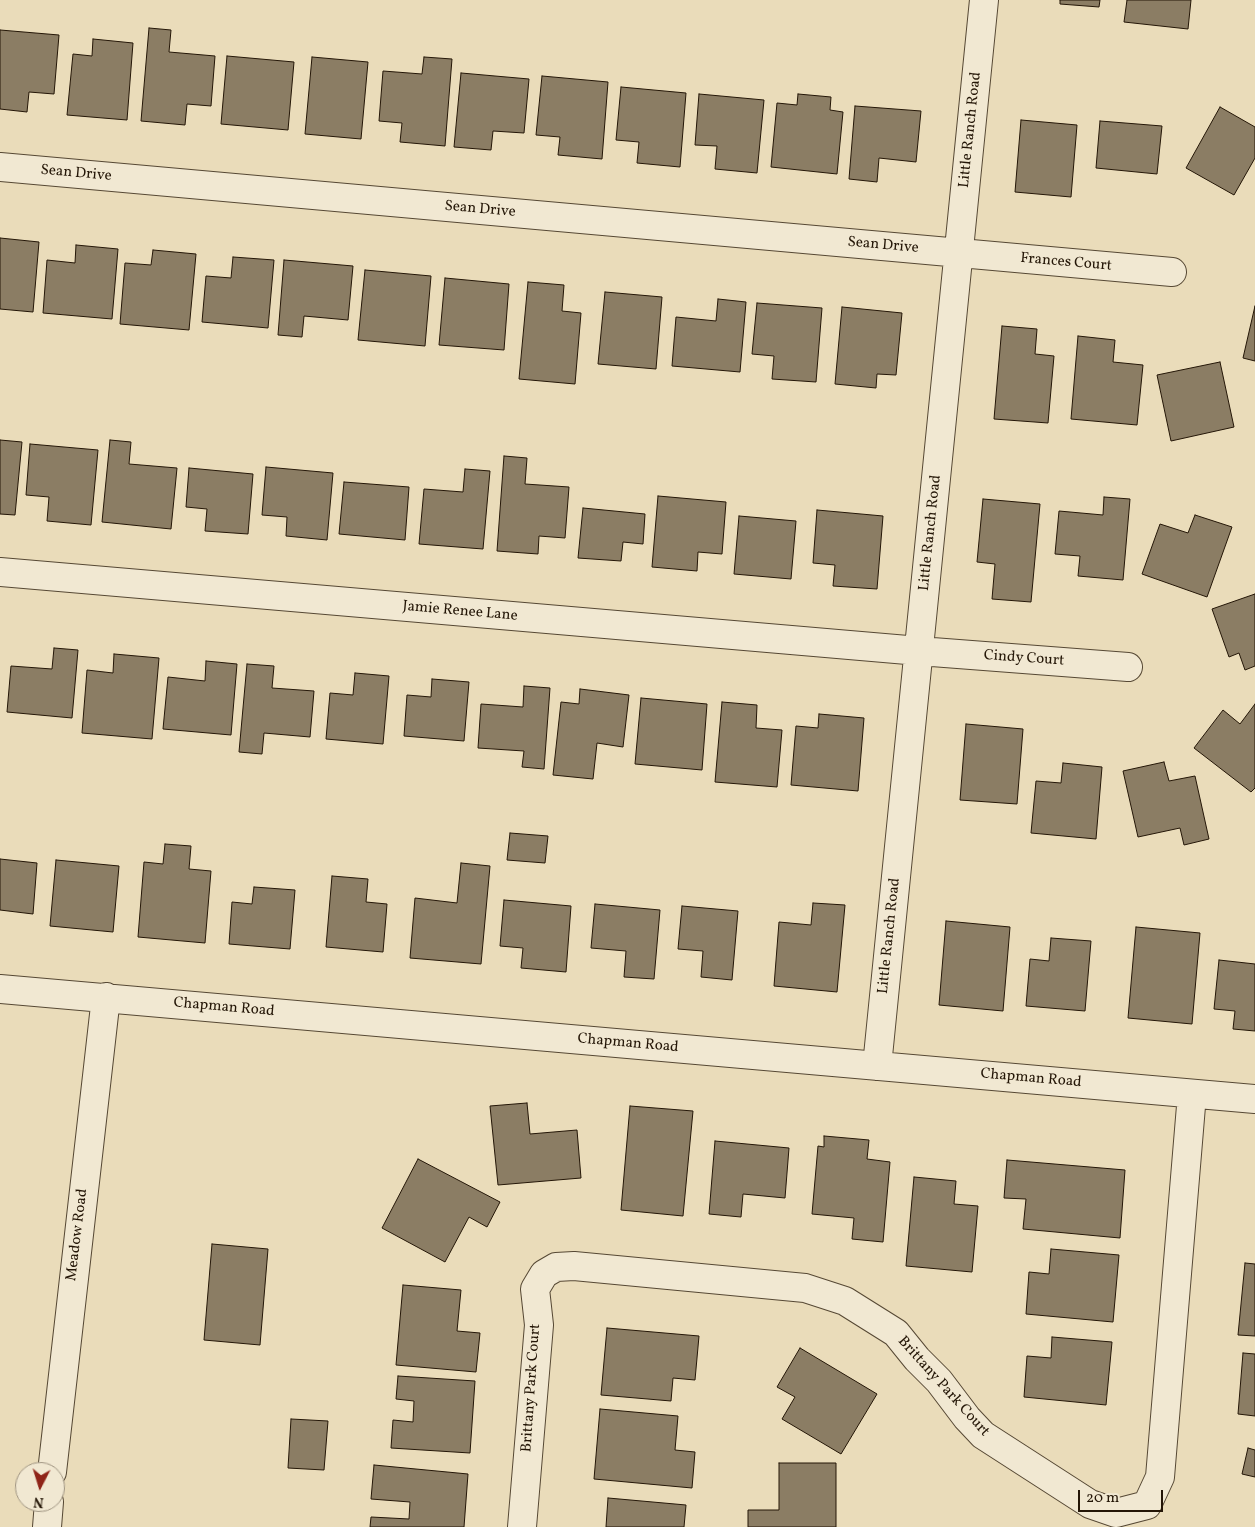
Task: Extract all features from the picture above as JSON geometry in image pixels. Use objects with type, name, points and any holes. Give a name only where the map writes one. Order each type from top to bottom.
[{"type":"street","name":"Little Ranch Road","points":[[877,1066],[984,0]]},
{"type":"street","name":"Sean Drive","points":[[0,167],[959,253]]},
{"type":"street","name":"Frances Court","points":[[959,253],[1172,272]]},
{"type":"street","name":"Jamie Renee Lane","points":[[0,572],[919,651]]},
{"type":"street","name":"Cindy Court","points":[[919,651],[1128,667]]},
{"type":"street","name":"Chapman Road","points":[[0,989],[1255,1099]]},
{"type":"street","name":"Meadow Road","points":[[53,1462],[106,997]]},
{"type":"street","name":"Brittany Park Court","points":[[522,1527],[538,1325],[535,1289],[544,1274],[550,1270],[556,1267],[574,1266],[805,1288],[845,1301],[896,1333],[917,1359],[940,1382],[982,1435],[1090,1504],[1116,1513],[1147,1505],[1160,1477],[1192,1094]]},
{"type":"street","points":[[46,1527],[48,1512]]},
{"type":"building","points":[[1060,0],[1100,0],[1099,7],[1060,4]]},
{"type":"building","points":[[1127,0],[1191,0],[1188,29],[1124,22]]},
{"type":"building","points":[[149,28],[171,30],[169,52],[215,56],[211,106],[187,104],[185,125],[141,121]]},
{"type":"building","points":[[0,30],[59,35],[54,94],[29,92],[27,112],[0,109]]},
{"type":"building","points":[[93,39],[133,43],[127,120],[67,115],[73,54],[92,56]]},
{"type":"building","points":[[227,56],[294,62],[288,130],[221,124]]},
{"type":"building","points":[[312,57],[368,62],[361,139],[305,134]]},
{"type":"building","points":[[424,57],[452,59],[445,146],[400,142],[402,123],[379,121],[383,71],[422,74]]},
{"type":"building","points":[[461,73],[529,79],[524,133],[493,131],[491,150],[454,147]]},
{"type":"building","points":[[542,76],[608,82],[602,159],[558,155],[560,137],[536,135]]},
{"type":"building","points":[[621,87],[686,93],[680,167],[637,163],[639,142],[616,140]]},
{"type":"building","points":[[699,94],[764,100],[757,173],[715,169],[717,146],[695,145]]},
{"type":"building","points":[[798,94],[831,97],[830,110],[843,112],[837,174],[771,167],[777,103],[797,105]]},
{"type":"building","points":[[855,106],[921,111],[916,162],[879,158],[877,182],[849,179]]},
{"type":"building","points":[[1220,107],[1255,127],[1255,158],[1234,195],[1186,168]]},
{"type":"building","points":[[1021,120],[1077,125],[1071,197],[1015,192]]},
{"type":"building","points":[[1100,121],[1162,126],[1157,174],[1096,168]]},
{"type":"building","points":[[0,238],[39,242],[33,312],[0,309]]},
{"type":"building","points":[[76,245],[118,249],[112,319],[43,313],[47,260],[75,263]]},
{"type":"building","points":[[153,250],[196,254],[189,330],[120,324],[125,263],[151,265]]},
{"type":"building","points":[[233,257],[274,260],[268,328],[202,322],[206,276],[231,278]]},
{"type":"building","points":[[284,260],[353,266],[348,320],[304,316],[302,337],[278,335]]},
{"type":"building","points":[[365,270],[431,276],[425,346],[358,340]]},
{"type":"building","points":[[445,278],[509,284],[504,350],[439,345]]},
{"type":"building","points":[[528,282],[564,285],[562,311],[581,313],[575,384],[519,379]]},
{"type":"building","points":[[605,292],[662,297],[656,369],[598,364]]},
{"type":"building","points":[[718,299],[746,302],[740,372],[672,366],[676,317],[716,321]]},
{"type":"building","points":[[757,303],[822,308],[816,382],[772,379],[774,356],[752,354]]},
{"type":"building","points":[[1255,306],[1255,361],[1243,358]]},
{"type":"building","points":[[842,307],[902,313],[896,375],[877,374],[876,388],[835,384]]},
{"type":"building","points":[[1002,326],[1037,329],[1035,354],[1054,356],[1048,423],[994,419]]},
{"type":"building","points":[[1078,336],[1115,340],[1113,362],[1143,365],[1137,425],[1071,419]]},
{"type":"building","points":[[1220,362],[1234,427],[1171,441],[1157,375]]},
{"type":"building","points":[[0,440],[22,442],[15,515],[0,514]]},
{"type":"building","points":[[110,440],[131,442],[129,464],[177,468],[171,529],[102,522]]},
{"type":"building","points":[[30,444],[98,450],[91,525],[47,521],[49,497],[26,495]]},
{"type":"building","points":[[504,456],[527,458],[525,484],[569,487],[565,538],[539,536],[538,554],[497,551]]},
{"type":"building","points":[[266,467],[333,473],[327,540],[286,536],[287,517],[262,515]]},
{"type":"building","points":[[189,468],[253,474],[248,534],[205,531],[207,509],[186,507]]},
{"type":"building","points":[[465,469],[490,471],[483,549],[419,544],[424,489],[463,492]]},
{"type":"building","points":[[344,482],[409,487],[405,540],[339,534]]},
{"type":"building","points":[[658,496],[726,502],[722,554],[698,552],[697,571],[652,567]]},
{"type":"building","points":[[1104,497],[1130,499],[1123,580],[1078,576],[1080,556],[1055,554],[1059,511],[1103,515]]},
{"type":"building","points":[[983,499],[1040,504],[1031,602],[992,599],[995,564],[977,562]]},
{"type":"building","points":[[583,508],[645,514],[643,544],[623,542],[621,561],[578,558]]},
{"type":"building","points":[[817,510],[883,516],[877,589],[833,586],[835,565],[813,563]]},
{"type":"building","points":[[1195,515],[1232,527],[1207,597],[1142,574],[1160,524],[1188,533]]},
{"type":"building","points":[[739,516],[796,521],[791,579],[734,574]]},
{"type":"building","points":[[1255,594],[1255,666],[1245,670],[1239,653],[1229,657],[1212,609]]},
{"type":"building","points":[[54,648],[78,650],[72,718],[7,712],[11,666],[52,669]]},
{"type":"building","points":[[114,654],[159,658],[152,739],[82,733],[87,670],[113,673]]},
{"type":"building","points":[[206,661],[237,664],[231,735],[163,729],[168,677],[205,681]]},
{"type":"building","points":[[247,664],[274,666],[272,688],[314,691],[310,737],[264,733],[262,754],[239,752]]},
{"type":"building","points":[[355,673],[389,676],[383,744],[326,739],[330,693],[353,695]]},
{"type":"building","points":[[432,679],[469,682],[464,741],[404,736],[407,695],[431,697]]},
{"type":"building","points":[[524,686],[550,688],[544,769],[522,767],[524,751],[478,748],[481,704],[523,707]]},
{"type":"building","points":[[580,689],[629,695],[623,747],[597,743],[593,779],[553,775],[561,702],[579,704]]},
{"type":"building","points":[[641,698],[707,704],[702,770],[635,764]]},
{"type":"building","points":[[722,702],[757,705],[756,728],[782,730],[777,787],[715,782]]},
{"type":"building","points":[[1255,704],[1255,788],[1251,792],[1194,748],[1223,710],[1240,724]]},
{"type":"building","points":[[819,714],[864,718],[858,791],[791,785],[796,726],[818,728]]},
{"type":"building","points":[[966,724],[1023,729],[1017,804],[960,800]]},
{"type":"building","points":[[1164,762],[1169,781],[1195,776],[1209,839],[1184,845],[1180,828],[1138,837],[1123,771]]},
{"type":"building","points":[[1063,763],[1102,767],[1096,839],[1031,833],[1036,781],[1061,783]]},
{"type":"building","points":[[510,833],[548,836],[545,863],[507,860]]},
{"type":"building","points":[[165,844],[191,846],[189,869],[211,871],[205,943],[138,937],[144,862],[163,864]]},
{"type":"building","points":[[0,859],[37,863],[33,914],[0,910]]},
{"type":"building","points":[[56,860],[119,866],[113,932],[50,926]]},
{"type":"building","points":[[461,863],[490,866],[481,964],[410,958],[415,898],[457,903]]},
{"type":"building","points":[[332,876],[368,879],[366,902],[387,904],[383,952],[326,947]]},
{"type":"building","points":[[254,887],[295,890],[290,949],[229,944],[232,902],[252,904]]},
{"type":"building","points":[[504,900],[571,906],[566,972],[521,968],[523,948],[500,946]]},
{"type":"building","points":[[813,903],[845,905],[837,992],[774,986],[779,922],[811,925]]},
{"type":"building","points":[[595,904],[660,910],[654,979],[624,977],[626,951],[591,948]]},
{"type":"building","points":[[682,906],[738,911],[732,980],[701,977],[703,951],[678,949]]},
{"type":"building","points":[[946,921],[1010,927],[1003,1011],[939,1005]]},
{"type":"building","points":[[1136,927],[1200,933],[1192,1024],[1128,1018]]},
{"type":"building","points":[[1051,938],[1091,941],[1085,1011],[1026,1006],[1030,959],[1049,961]]},
{"type":"building","points":[[1219,960],[1255,964],[1255,1031],[1233,1029],[1235,1011],[1214,1009]]},
{"type":"building","points":[[527,1103],[530,1134],[577,1130],[581,1178],[498,1185],[490,1106]]},
{"type":"building","points":[[630,1106],[693,1111],[683,1216],[621,1210]]},
{"type":"building","points":[[824,1136],[869,1140],[867,1159],[890,1162],[883,1242],[852,1239],[854,1218],[812,1214],[818,1146],[824,1147]]},
{"type":"building","points":[[715,1141],[789,1148],[785,1198],[743,1194],[741,1217],[709,1214]]},
{"type":"building","points":[[418,1159],[500,1202],[487,1227],[469,1217],[445,1262],[382,1228]]},
{"type":"building","points":[[1007,1160],[1125,1170],[1120,1238],[1023,1229],[1026,1199],[1004,1198]]},
{"type":"building","points":[[914,1177],[956,1181],[954,1204],[978,1206],[972,1272],[906,1266]]},
{"type":"building","points":[[212,1244],[268,1249],[260,1345],[204,1340]]},
{"type":"building","points":[[1051,1249],[1119,1255],[1113,1322],[1026,1314],[1029,1272],[1049,1274]]},
{"type":"building","points":[[1245,1263],[1255,1264],[1255,1336],[1238,1335]]},
{"type":"building","points":[[403,1285],[461,1290],[457,1331],[480,1333],[476,1372],[396,1365]]},
{"type":"building","points":[[607,1328],[699,1336],[695,1380],[673,1378],[671,1401],[601,1395]]},
{"type":"building","points":[[1052,1337],[1112,1342],[1106,1405],[1024,1397],[1027,1356],[1051,1358]]},
{"type":"building","points":[[800,1348],[877,1394],[841,1454],[782,1419],[795,1397],[777,1387]]},
{"type":"building","points":[[1243,1353],[1255,1354],[1255,1416],[1238,1414]]},
{"type":"building","points":[[398,1376],[475,1381],[470,1453],[391,1448],[393,1420],[413,1422],[414,1401],[396,1399]]},
{"type":"building","points":[[600,1409],[678,1416],[675,1450],[695,1452],[692,1488],[594,1479]]},
{"type":"building","points":[[291,1419],[328,1421],[324,1470],[288,1468]]},
{"type":"building","points":[[1248,1448],[1255,1450],[1255,1477],[1242,1474]]},
{"type":"building","points":[[779,1463],[836,1463],[836,1527],[748,1527],[748,1510],[779,1510]]},
{"type":"building","points":[[374,1465],[468,1474],[464,1527],[370,1527],[371,1517],[409,1519],[410,1502],[371,1499]]},
{"type":"building","points":[[608,1498],[686,1505],[684,1527],[606,1527]]}]
